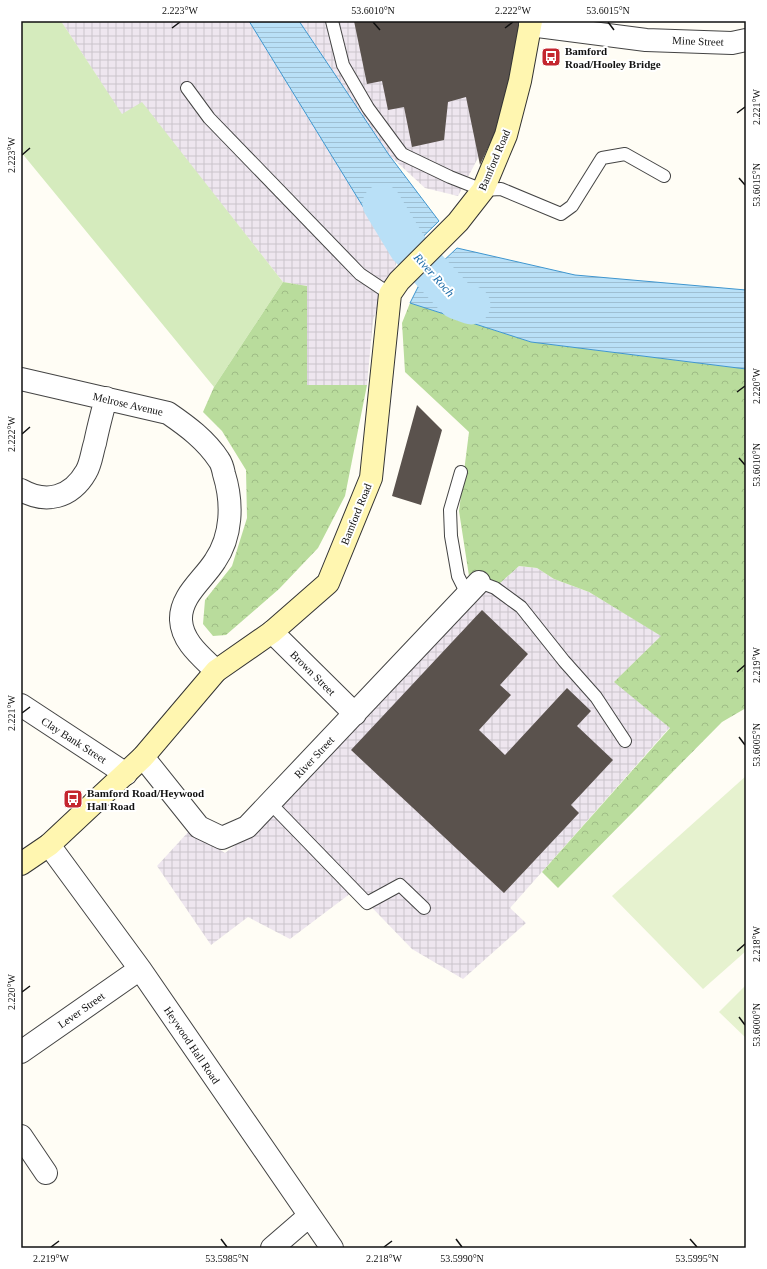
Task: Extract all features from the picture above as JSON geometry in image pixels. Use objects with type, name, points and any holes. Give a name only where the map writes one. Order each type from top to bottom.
[{"type":"street","name":"Bamford Road","points":[[21,864],[49,845],[126,774],[143,757],[216,671],[272,632],[328,583],[371,478],[394,288],[458,222],[483,190],[506,135],[520,81],[530,23]]},
{"type":"street","name":"Mine Street","points":[[530,23],[646,40],[732,43],[746,40]]},
{"type":"street","name":"Melrose Avenue","points":[[21,379],[168,413],[204,442],[220,461],[227,482],[230,506],[228,527],[223,547],[215,562],[186,599],[182,610],[181,621],[184,634],[190,644],[216,671]]},
{"type":"street","points":[[21,490],[29,495],[46,498],[64,495],[77,484],[86,472],[106,398]]},
{"type":"street","name":"River Street","points":[[143,757],[200,827],[222,838],[247,827],[473,588]]},
{"type":"street","name":"Brown Street","points":[[272,632],[355,714]]},
{"type":"street","name":"Clay Bank Street","points":[[24,711],[126,774]]},
{"type":"street","name":"Heywood Hall Road","points":[[49,845],[140,968],[332,1248]]},
{"type":"street","name":"Lever Street","points":[[21,1052],[140,968]]},
{"type":"street","points":[[21,1136],[46,1173]]},
{"type":"street","points":[[272,1248],[309,1216]]},
{"type":"lane","points":[[332,21],[343,65],[368,108],[402,154],[450,177],[483,190],[501,189],[561,214],[572,206],[602,158],[625,154],[664,176]]},
{"type":"lane","points":[[187,88],[209,118],[360,274],[394,288]]},
{"type":"lane","points":[[461,472],[450,510],[451,536],[458,576],[473,588],[495,588],[521,607],[564,661],[596,697],[625,741]]},
{"type":"lane","points":[[270,803],[367,903],[400,885],[424,908]]},
{"type":"shaded area","points":[[61,21],[249,21],[397,262],[373,320],[367,385],[306,385],[307,286],[283,282],[142,103],[122,115]]},
{"type":"shaded area","points":[[299,21],[521,21],[520,78],[458,196],[425,188],[389,155]]},
{"type":"shaded area","points":[[519,566],[537,568],[554,579],[589,592],[662,636],[670,727],[510,908],[526,923],[463,979],[412,949],[355,890],[290,939],[248,917],[211,945],[157,866],[190,830],[225,853],[250,834],[355,729],[483,575],[499,584]]},
{"type":"green space","points":[[21,21],[61,21],[122,114],[142,102],[283,282],[214,387],[21,152]]},
{"type":"green space","points":[[283,282],[307,286],[307,385],[367,385],[345,496],[318,548],[279,589],[226,635],[213,636],[203,624],[205,600],[232,566],[247,518],[246,470],[222,431],[203,412],[214,387]]},
{"type":"green space","points":[[410,303],[531,342],[746,369],[746,708],[722,722],[558,888],[542,872],[670,728],[614,682],[661,636],[589,592],[554,579],[537,568],[519,566],[499,584],[483,575],[469,576],[459,511],[469,432],[405,372],[402,323]]},
{"type":"green space","points":[[746,776],[746,951],[703,989],[612,896]]},
{"type":"green space","points":[[746,985],[746,1038],[719,1012]]},
{"type":"water","points":[[249,21],[299,21],[389,155],[439,221],[397,262]]},
{"type":"water","points":[[457,248],[575,275],[746,290],[746,369],[531,342],[410,303],[420,283]]},
{"type":"building","points":[[354,21],[521,21],[517,85],[480,165],[466,97],[448,102],[444,140],[412,147],[404,107],[388,110],[382,81],[367,84]]},
{"type":"building","points":[[417,405],[442,430],[421,505],[392,496]]},
{"type":"building","points":[[482,610],[528,654],[500,685],[511,695],[479,730],[505,755],[567,688],[591,711],[577,726],[613,760],[571,805],[579,813],[504,893],[351,750]]},
{"type":"waterway","name":"River Roch","points":[[382,204],[408,247],[457,300],[471,305]]},
{"type":"place","name":"Bamford Road/Hooley Bridge","points":[[551,57]]},
{"type":"place","name":"Bamford Road/Heywood Hall Road","points":[[73,799]]}]
